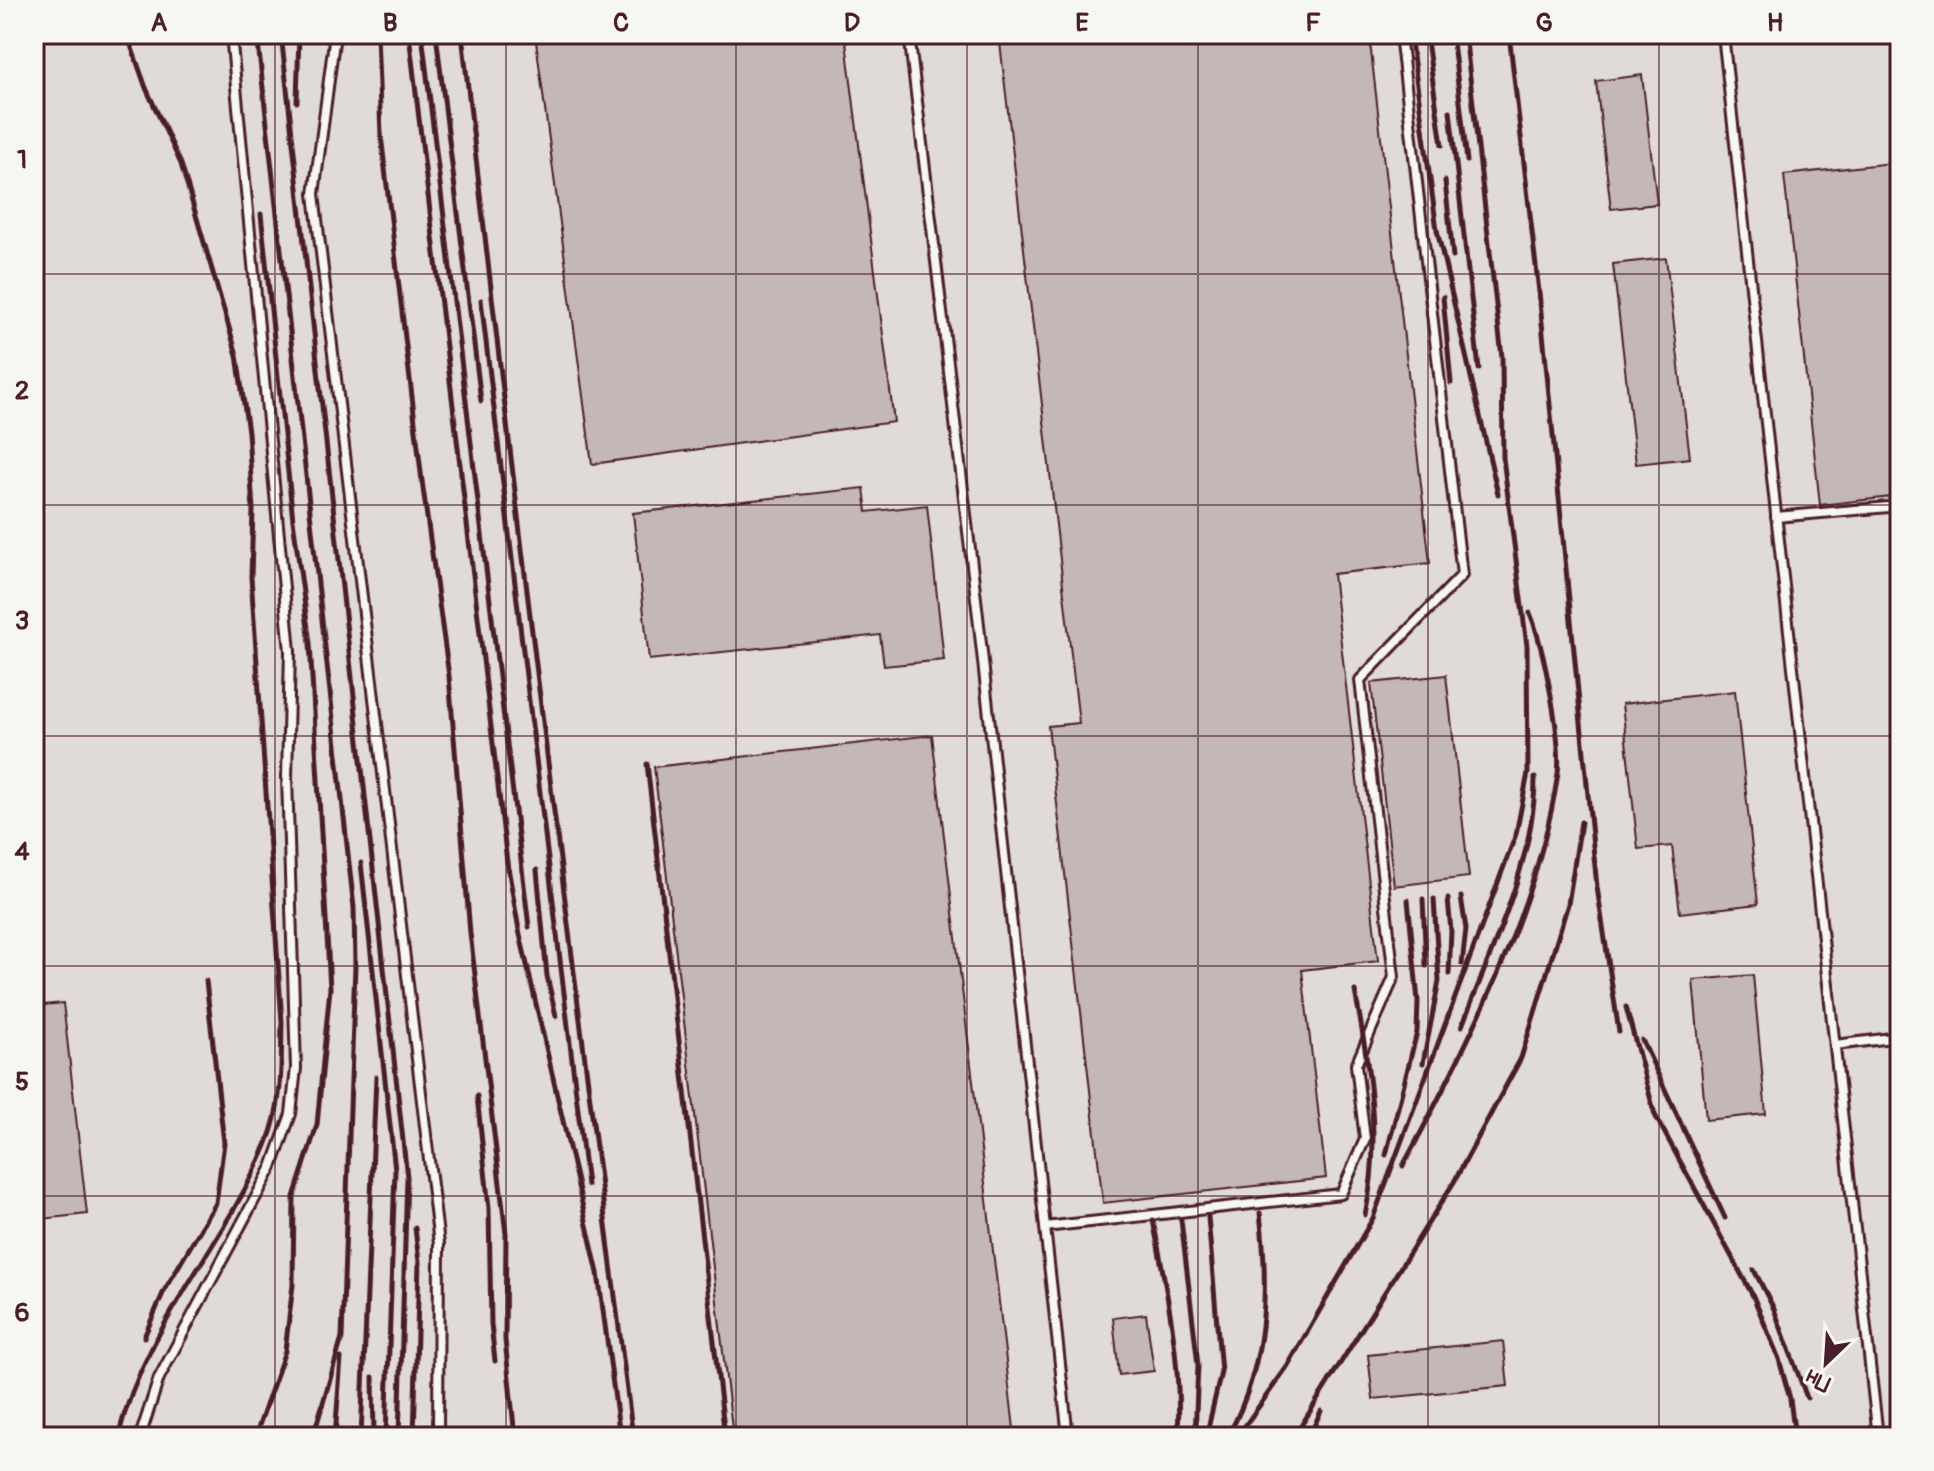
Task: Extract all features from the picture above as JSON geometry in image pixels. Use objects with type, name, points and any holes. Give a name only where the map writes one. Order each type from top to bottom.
[{"type":"lane","points":[[140,1437],[159,1378],[272,1167],[291,1114],[296,1068],[287,777],[290,651],[231,34]]},
{"type":"lane","points":[[335,34],[314,194],[439,1244],[438,1437]]},
{"type":"lane","points":[[909,34],[978,616],[1068,1437]]},
{"type":"lane","points":[[1045,1227],[1341,1194],[1365,1139],[1356,1065],[1394,977],[1360,680],[1462,575],[1400,34]]},
{"type":"lane","points":[[1723,34],[1878,1437]]},
{"type":"lane","points":[[1776,517],[1900,506]]},
{"type":"lane","points":[[1835,1045],[1900,1037]]},
{"type":"shaded area","points":[[34,34],[1900,34],[1900,1437],[34,1437]]},
{"type":"building","points":[[535,34],[845,34],[894,422],[592,464]]},
{"type":"building","points":[[999,34],[1369,34],[1430,563],[1333,574],[1378,961],[1302,970],[1326,1178],[1103,1203],[1048,726],[1079,723]]},
{"type":"building","points":[[1642,75],[1657,204],[1611,209],[1596,81]]},
{"type":"building","points":[[1900,162],[1900,496],[1820,505],[1784,175]]},
{"type":"building","points":[[1666,258],[1690,458],[1636,464],[1613,264]]},
{"type":"building","points":[[864,488],[867,512],[927,505],[944,660],[884,666],[880,635],[649,660],[633,513]]},
{"type":"building","points":[[1446,675],[1469,877],[1394,886],[1371,683]]},
{"type":"building","points":[[1735,691],[1758,904],[1680,913],[1672,846],[1638,849],[1622,704]]},
{"type":"building","points":[[932,735],[1015,1437],[733,1437],[654,767]]},
{"type":"building","points":[[1753,975],[1766,1114],[1706,1120],[1693,980]]},
{"type":"building","points":[[63,1003],[87,1214],[42,1219],[34,1151],[34,1006]]},
{"type":"building","points":[[1146,1314],[1154,1371],[1119,1375],[1113,1318]]},
{"type":"building","points":[[1503,1341],[1508,1386],[1373,1399],[1368,1355]]},
{"type":"railway","points":[[118,1437],[147,1358],[230,1217],[267,1143],[279,1099],[282,1022],[251,577],[253,510],[248,432],[237,355],[181,164],[146,88],[127,34]]},
{"type":"railway","points":[[257,34],[354,908],[355,965],[342,1338],[313,1437]]},
{"type":"railway","points":[[281,34],[407,1177],[399,1437]]},
{"type":"railway","points":[[297,102],[299,34]]},
{"type":"railway","points":[[377,34],[381,135],[422,481],[449,676],[470,933],[506,1234],[505,1340],[515,1437]]},
{"type":"railway","points":[[409,34],[507,862],[519,930],[598,1273],[620,1437]]},
{"type":"railway","points":[[422,34],[529,927]]},
{"type":"railway","points":[[436,34],[481,401]]},
{"type":"railway","points":[[462,34],[544,736],[633,1437]]},
{"type":"railway","points":[[1410,34],[1437,230],[1498,494]]},
{"type":"railway","points":[[1426,34],[1442,145]]},
{"type":"railway","points":[[1452,34],[1467,161]]},
{"type":"railway","points":[[1237,1437],[1287,1367],[1373,1218],[1516,834],[1528,773],[1527,646],[1503,458],[1502,357],[1465,34]]},
{"type":"railway","points":[[1509,34],[1539,292],[1597,887],[1619,1032]]},
{"type":"railway","points":[[1450,111],[1479,369]]},
{"type":"railway","points":[[1445,181],[1453,257]]},
{"type":"railway","points":[[255,1437],[285,1351],[293,1285],[294,1197],[317,1125],[330,988],[310,643],[293,520],[261,214]]},
{"type":"railway","points":[[1443,297],[1451,383]]},
{"type":"railway","points":[[481,300],[587,1185]]},
{"type":"railway","points":[[1403,1166],[1497,976],[1535,874],[1548,823],[1558,773],[1557,738],[1546,669],[1530,613]]},
{"type":"railway","points":[[647,764],[725,1437]]},
{"type":"railway","points":[[1462,1026],[1520,872],[1528,841],[1535,778]]},
{"type":"railway","points":[[1294,1437],[1454,1182],[1521,1058],[1568,904],[1581,822]]},
{"type":"railway","points":[[361,863],[395,1170],[386,1437]]},
{"type":"railway","points":[[537,870],[547,976],[556,1016]]},
{"type":"railway","points":[[1461,897],[1466,929],[1462,964]]},
{"type":"railway","points":[[1423,899],[1426,966]]},
{"type":"railway","points":[[1423,1063],[1439,981],[1434,899]]},
{"type":"railway","points":[[1448,899],[1451,931],[1449,974]]},
{"type":"railway","points":[[1386,1155],[1417,1032],[1418,1001],[1408,900]]},
{"type":"railway","points":[[144,1337],[164,1291],[216,1203],[224,1143],[206,981]]},
{"type":"railway","points":[[1355,991],[1372,1103],[1373,1159],[1365,1215]]},
{"type":"railway","points":[[1626,1007],[1655,1115],[1753,1296],[1779,1359],[1790,1399],[1795,1437]]},
{"type":"railway","points":[[1642,1040],[1725,1218]]},
{"type":"railway","points":[[361,1437],[376,1077]]},
{"type":"railway","points":[[477,1096],[489,1208],[491,1324],[495,1361]]},
{"type":"railway","points":[[1229,1434],[1251,1380],[1262,1326],[1264,1270],[1260,1213]]},
{"type":"railway","points":[[1206,1437],[1221,1372],[1208,1217]]},
{"type":"railway","points":[[1153,1220],[1176,1355],[1178,1437]]},
{"type":"railway","points":[[1181,1220],[1198,1365],[1195,1437]]},
{"type":"railway","points":[[414,1437],[419,1262],[415,1228]]},
{"type":"railway","points":[[1754,1270],[1774,1309],[1807,1398]]},
{"type":"railway","points":[[335,1437],[341,1358]]},
{"type":"railway","points":[[373,1377],[374,1437]]},
{"type":"railway","points":[[1309,1437],[1321,1411]]}]
